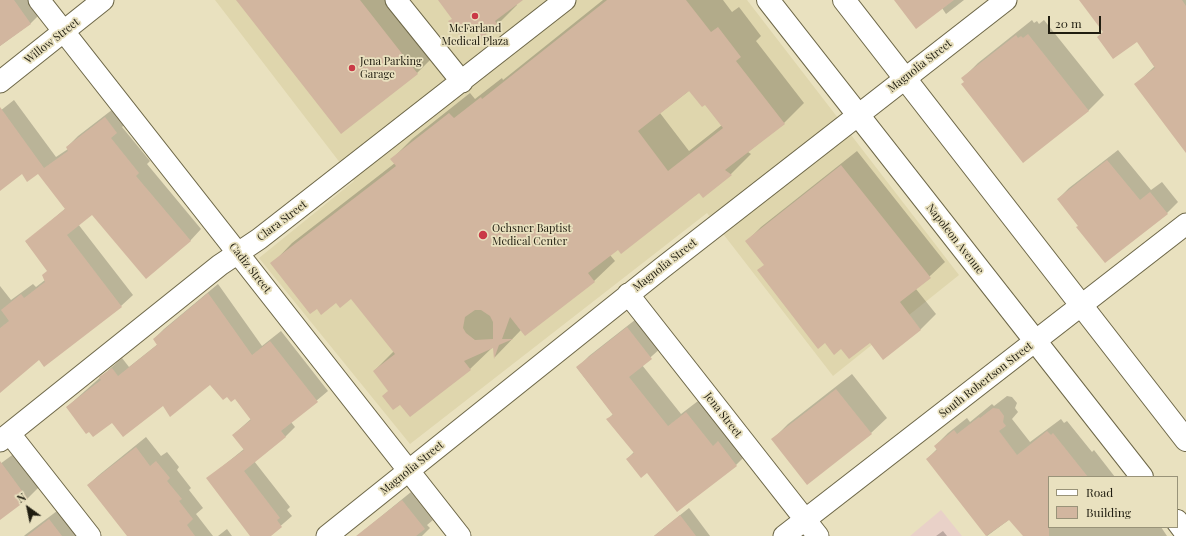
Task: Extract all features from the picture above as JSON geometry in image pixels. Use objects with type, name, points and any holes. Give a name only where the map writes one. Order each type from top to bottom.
[{"type":"main road","name":"Napoleon Avenue","points":[[768,0],[1141,476]]},
{"type":"main road","points":[[844,0],[1186,440]]},
{"type":"main road","points":[[1178,522],[1186,533]]},
{"type":"street","name":"Cadiz Street","points":[[39,0],[410,470],[460,536]]},
{"type":"street","name":"Willow Street","points":[[0,82],[103,0]]},
{"type":"street","points":[[396,0],[462,82]]},
{"type":"street","name":"Clara Street","points":[[5,437],[220,265],[260,239],[462,82],[564,0]]},
{"type":"street","name":"Magnolia Street","points":[[327,536],[628,294],[1006,0]]},
{"type":"street","name":"South Robertson Street","points":[[784,536],[1036,342],[1186,224]]},
{"type":"street","name":"Jena Street","points":[[628,294],[818,536]]},
{"type":"street","points":[[5,437],[90,536]]},
{"type":"shaded area","name":"Ochsner Baptist Medical Center","points":[[215,0],[747,0],[959,275],[833,376],[707,213],[410,444],[259,258],[354,181]]},
{"type":"shaded area","points":[[941,510],[962,536],[910,536]]},
{"type":"building","points":[[0,0],[14,0],[31,24],[0,46]]},
{"type":"building","name":"Jena Parking Garage","points":[[236,0],[360,0],[418,74],[341,134]]},
{"type":"building","name":"McFarland Medical Plaza","points":[[438,0],[523,0],[495,21],[498,25],[478,41],[475,24],[460,36],[448,21],[452,19]]},
{"type":"building","points":[[607,0],[686,0],[711,32],[718,27],[741,57],[736,61],[785,124],[725,170],[732,175],[703,198],[699,193],[621,254],[618,250],[588,273],[595,282],[525,336],[510,317],[502,339],[513,339],[499,345],[494,359],[493,348],[464,361],[471,370],[410,417],[400,405],[393,410],[382,396],[388,391],[373,371],[395,354],[351,299],[340,308],[336,303],[321,315],[317,309],[310,314],[270,263],[396,166],[390,159],[449,113],[454,118],[481,97],[482,99]],"holes":[[[689,91],[702,107],[705,105],[723,128],[668,171],[638,131]],[[475,310],[481,310],[490,316],[493,322],[493,339],[475,340],[466,333],[463,328],[465,317]]]},
{"type":"building","points":[[894,0],[954,0],[916,29]]},
{"type":"building","points":[[1079,0],[1182,0],[1186,6],[1186,153],[1134,84],[1155,68],[1137,42],[1113,59],[1097,37],[1103,32]]},
{"type":"building","points":[[1028,34],[1089,111],[1023,163],[961,84],[964,82],[961,78],[1016,35],[1018,38],[1021,36],[1023,38]]},
{"type":"building","points":[[0,107],[44,168],[68,151],[66,147],[105,117],[117,133],[111,138],[139,173],[136,176],[191,241],[146,279],[92,215],[67,235],[122,307],[44,367],[39,360],[0,393],[0,328],[9,321],[1,310],[21,294],[24,298],[45,282],[42,275],[47,271],[25,241],[65,209],[38,174],[27,182],[22,174],[0,191]]},
{"type":"building","points":[[1107,160],[1140,200],[1150,192],[1168,214],[1105,263],[1076,227],[1078,226],[1057,199]]},
{"type":"building","points":[[841,165],[931,278],[900,302],[921,330],[883,360],[870,343],[849,359],[841,349],[834,355],[825,343],[818,349],[757,270],[764,265],[745,241]]},
{"type":"building","points":[[208,293],[252,355],[270,341],[318,402],[281,431],[286,437],[244,471],[280,518],[277,520],[282,527],[271,536],[250,536],[206,478],[244,450],[232,435],[251,420],[235,399],[231,402],[227,397],[223,400],[210,385],[170,417],[163,406],[123,437],[112,423],[93,437],[89,432],[86,434],[66,407],[101,380],[99,377],[112,368],[118,376],[157,345],[153,339]]},
{"type":"building","points":[[627,327],[652,359],[629,377],[668,426],[686,412],[713,446],[718,441],[737,466],[677,512],[647,473],[641,478],[626,459],[634,453],[606,419],[613,415],[576,367]]},
{"type":"building","points":[[836,389],[872,434],[807,485],[771,439]]},
{"type":"building","points":[[993,408],[999,409],[1004,416],[1003,422],[1006,426],[999,431],[1017,455],[1047,431],[1051,435],[1053,433],[1087,476],[1048,476],[1049,536],[1023,536],[1009,520],[986,536],[926,459],[937,450],[934,446],[954,430],[957,434],[979,417],[980,418]]},
{"type":"building","points":[[136,447],[150,466],[156,461],[170,478],[167,481],[182,499],[179,501],[193,519],[187,525],[195,536],[127,536],[87,485]]},
{"type":"building","points":[[0,461],[28,499],[0,520]]},
{"type":"building","points":[[402,500],[425,529],[416,536],[356,536]]},
{"type":"building","points":[[680,515],[696,536],[654,536]]},
{"type":"building","points":[[49,519],[62,536],[27,536]]},
{"type":"place","name":"McFarland Medical Plaza","points":[[475,16]]},
{"type":"place","name":"Jena Parking Garage","points":[[352,68]]},
{"type":"place","name":"Ochsner Baptist Medical Center","points":[[483,235]]}]
